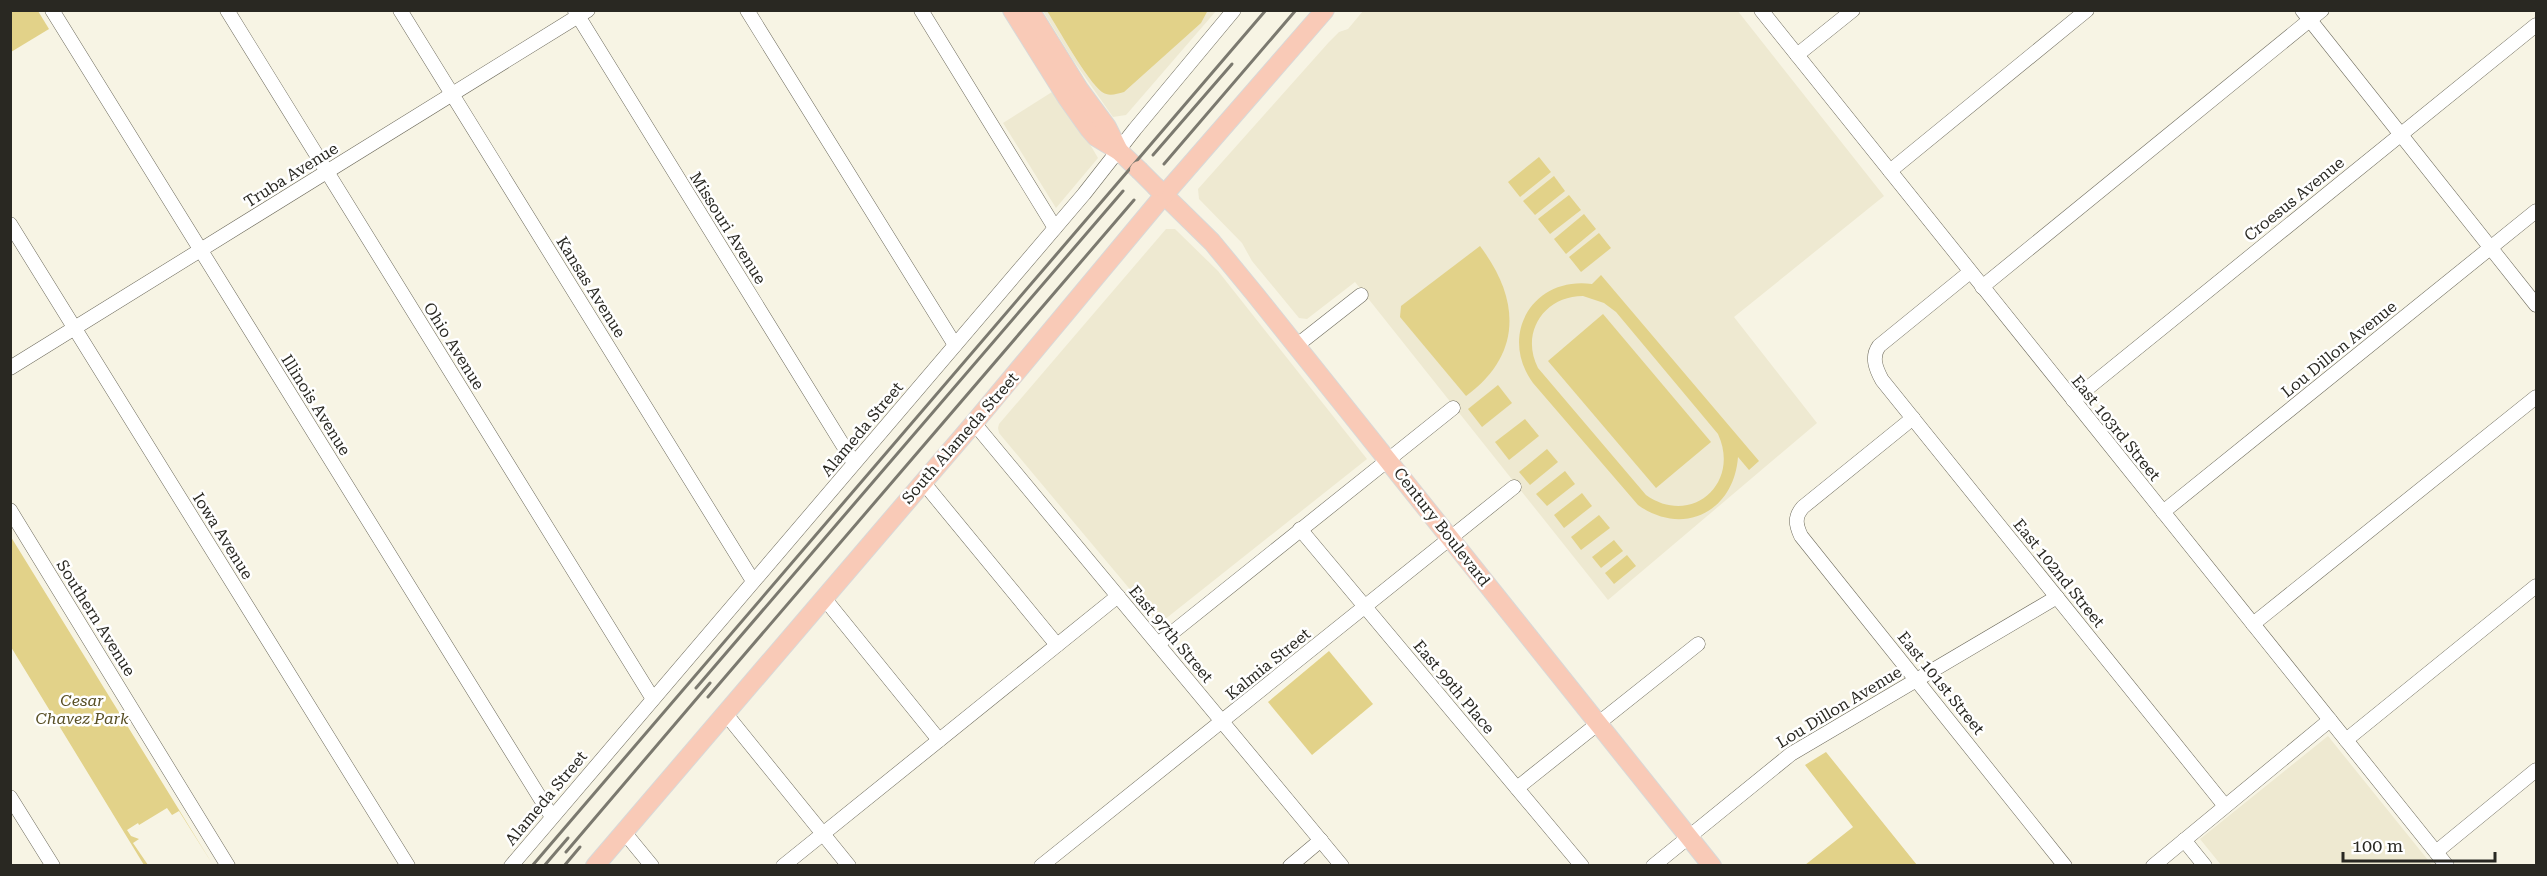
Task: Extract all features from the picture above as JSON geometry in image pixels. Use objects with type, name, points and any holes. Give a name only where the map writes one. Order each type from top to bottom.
[{"type":"main road","points":[[1012,10],[1089,129],[1096,137],[1119,151]]},
{"type":"main road","points":[[1030,10],[1079,89],[1107,127],[1119,151]]},
{"type":"main road","name":"South Alameda Street","points":[[595,866],[974,423],[1160,191],[1325,10]]},
{"type":"main road","name":"Century Boulevard","points":[[1119,151],[1212,242],[1712,866]]},
{"type":"street","name":"Illinois Avenue","points":[[52,10],[552,817]]},
{"type":"street","name":"Ohio Avenue","points":[[227,10],[653,699]]},
{"type":"street","name":"Kansas Avenue","points":[[400,10],[753,581]]},
{"type":"street","points":[[747,10],[955,345]]},
{"type":"street","points":[[921,10],[1055,228]]},
{"type":"street","name":"Alameda Street","points":[[511,866],[1055,228],[1234,10]]},
{"type":"street","name":"East 103rd Street","points":[[1761,10],[2447,866]]},
{"type":"street","points":[[1797,55],[1853,10]]},
{"type":"street","points":[[1890,171],[2087,10]]},
{"type":"street","points":[[1982,286],[2306,15],[2322,10]]},
{"type":"street","name":"Truba Avenue","points":[[10,368],[580,12]]},
{"type":"street","name":"Missouri Avenue","points":[[580,12],[854,464]]},
{"type":"street","points":[[2306,15],[2536,305]]},
{"type":"street","name":"Croesus Avenue","points":[[2073,400],[2536,26]]},
{"type":"street","name":"Lou Dillon Avenue","points":[[2163,512],[2536,211]]},
{"type":"street","name":"Iowa Avenue","points":[[10,224],[408,866]]},
{"type":"street","name":"East 102nd Street","points":[[1970,272],[1879,346],[1875,357],[1876,369],[1882,380],[2225,806]]},
{"type":"street","points":[[1296,346],[1361,295]]},
{"type":"street","points":[[2253,624],[2536,397]]},
{"type":"street","points":[[1158,644],[1453,408]]},
{"type":"street","name":"East 101st Street","points":[[1913,418],[1803,507],[1796,519],[1802,536],[2065,866]]},
{"type":"street","name":"East 97th Street","points":[[974,423],[1342,866]]},
{"type":"street","points":[[922,482],[1057,645]]},
{"type":"street","name":"Kalmia Street","points":[[1041,866],[1514,487]]},
{"type":"street","name":"Southern Avenue","points":[[10,510],[228,866]]},
{"type":"street","name":"East 99th Place","points":[[1300,529],[1582,866]]},
{"type":"street","points":[[2346,740],[2536,586]]},
{"type":"street","points":[[783,866],[1118,596]]},
{"type":"street","name":"Lou Dillon Avenue","points":[[1653,866],[1791,754],[2057,597]]},
{"type":"street","points":[[824,598],[939,740]]},
{"type":"street","points":[[1517,788],[1698,644]]},
{"type":"street","points":[[725,712],[849,866]]},
{"type":"street","points":[[2153,866],[2330,720]]},
{"type":"street","points":[[2436,852],[2536,770]]},
{"type":"street","points":[[10,797],[53,866]]},
{"type":"street","points":[[624,831],[652,866]]},
{"type":"street","points":[[1290,866],[1321,840]]},
{"type":"street","points":[[2184,840],[2205,866]]},
{"type":"shaded area","points":[[1737,10],[1884,196],[1734,317],[1817,423],[1608,600],[1355,282],[1307,319],[1299,318],[1252,261],[1242,243],[1199,199],[1198,189],[1329,42],[1339,32],[1348,29],[1363,11]]},
{"type":"shaded area","points":[[1043,11],[1216,11],[1126,115],[1113,117],[1073,60]]},
{"type":"shaded area","points":[[1052,92],[1098,158],[1056,208],[1003,123]]},
{"type":"shaded area","points":[[1166,229],[1175,229],[1218,271],[1367,459],[1159,624],[999,433],[998,428],[999,424]]},
{"type":"shaded area","points":[[2328,736],[2432,865],[2221,865],[2200,839]]},
{"type":"green space","points":[[11,10],[38,11],[49,29],[11,52]]},
{"type":"green space","points":[[1208,10],[1201,23],[1124,92],[1110,95],[1102,92],[1089,77],[1047,11]]},
{"type":"green space","points":[[1539,157],[1551,172],[1520,197],[1508,182]]},
{"type":"green space","points":[[1554,176],[1565,191],[1535,215],[1523,201]]},
{"type":"green space","points":[[1569,195],[1581,210],[1550,234],[1538,219]]},
{"type":"green space","points":[[1584,214],[1596,229],[1566,254],[1554,239]]},
{"type":"green space","points":[[1599,233],[1611,248],[1581,272],[1569,257]]},
{"type":"green space","points":[[1480,246],[1503,286],[1508,306],[1509,325],[1506,344],[1498,362],[1485,380],[1466,396],[1400,317],[1401,306]]},
{"type":"green space","points":[[1601,275],[1759,461],[1749,470],[1738,457],[1734,476],[1727,492],[1716,505],[1703,514],[1672,519],[1655,514],[1638,505],[1533,383],[1523,365],[1519,346],[1521,328],[1527,312],[1538,299],[1553,289],[1571,284],[1592,284]],"holes":[[[1583,296],[1604,303],[1616,312],[1718,434],[1723,452],[1723,469],[1717,484],[1708,495],[1695,503],[1679,506],[1663,504],[1646,495],[1538,368],[1533,355],[1532,342],[1539,319],[1547,310],[1557,302]]]},
{"type":"green space","points":[[1603,314],[1711,442],[1656,488],[1548,361]]},
{"type":"green space","points":[[1498,385],[1512,403],[1482,427],[1468,409]]},
{"type":"green space","points":[[1525,419],[1539,436],[1509,460],[1495,442]]},
{"type":"green space","points":[[1547,449],[1558,462],[1530,485],[1519,472]]},
{"type":"green space","points":[[1565,471],[1575,484],[1547,506],[1536,494]]},
{"type":"green space","points":[[1582,493],[1592,506],[1564,528],[1554,515]]},
{"type":"green space","points":[[1599,515],[1610,528],[1581,550],[1571,537]]},
{"type":"green space","name":"Cesar Chavez Park","points":[[11,537],[213,865],[179,811],[172,815],[167,808],[127,830],[131,836],[139,839],[133,843],[148,865],[144,865],[11,647]]},
{"type":"green space","points":[[1614,540],[1623,551],[1601,568],[1592,557]]},
{"type":"green space","points":[[1627,555],[1636,566],[1614,584],[1605,573]]},
{"type":"green space","points":[[1329,651],[1373,704],[1312,755],[1268,702]]},
{"type":"green space","points":[[1826,752],[1917,865],[1805,865],[1853,827],[1805,765]]},
{"type":"railway","points":[[532,866],[1266,10]]},
{"type":"railway","points":[[1164,164],[1296,10]]},
{"type":"railway","points":[[1153,155],[1232,64]]},
{"type":"railway","points":[[696,688],[1123,191]]},
{"type":"railway","points":[[708,697],[1134,200]]},
{"type":"railway","points":[[566,852],[710,683]]},
{"type":"railway","points":[[544,866],[568,838]]},
{"type":"railway","points":[[564,866],[580,847]]}]
